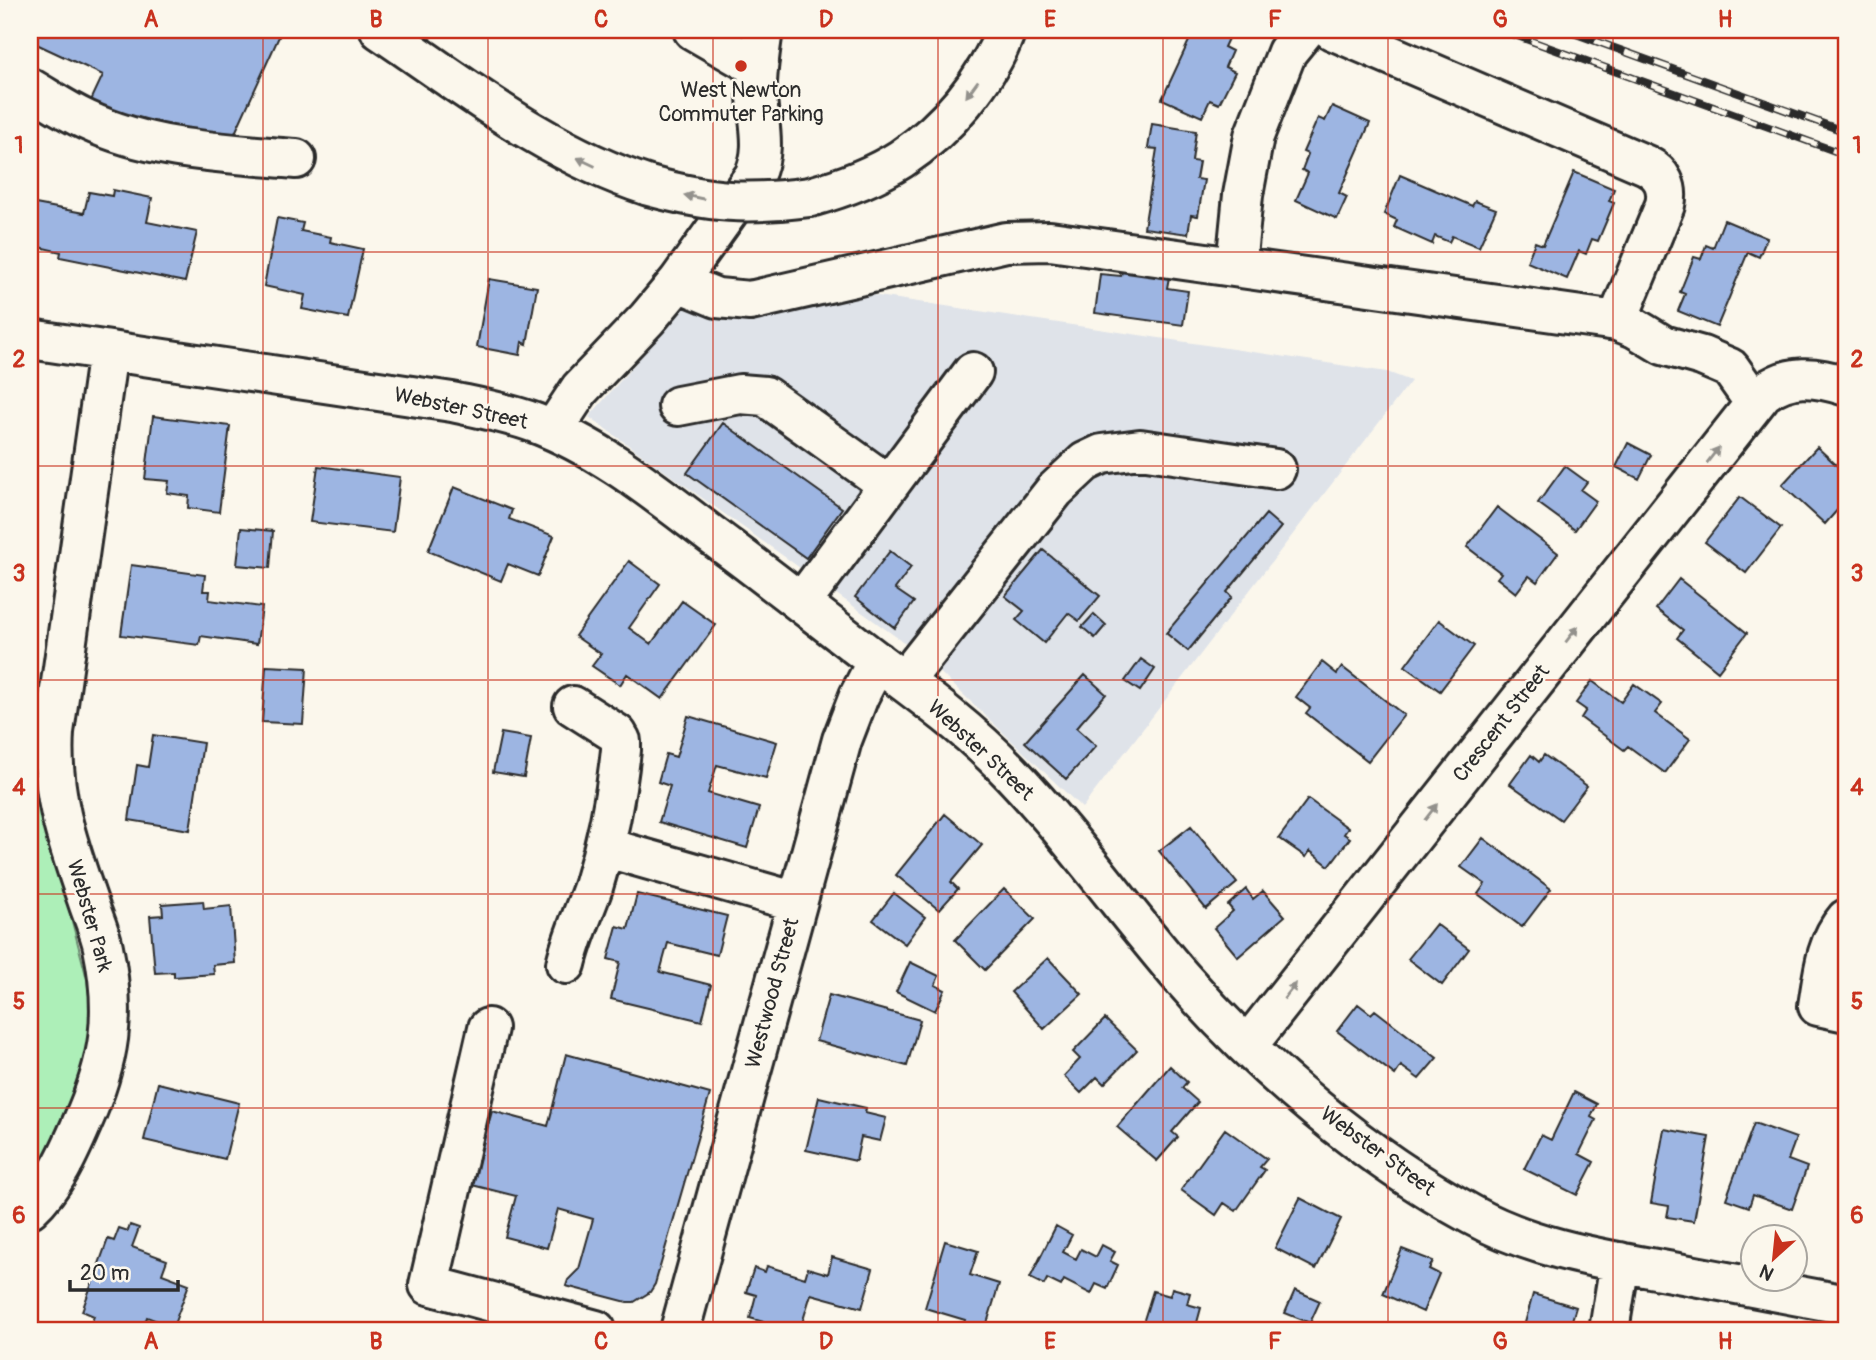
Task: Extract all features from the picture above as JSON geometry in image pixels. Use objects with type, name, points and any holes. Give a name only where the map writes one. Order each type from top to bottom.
[{"type":"main road","points":[[380,30],[553,145],[614,175],[713,201],[746,203],[810,197],[841,188],[901,159],[927,139],[970,93],[988,66],[1006,30]]},
{"type":"main road","points":[[693,30],[745,60],[761,45]]},
{"type":"main road","points":[[1236,265],[1243,195],[1254,136],[1287,52],[1306,30]]},
{"type":"main road","points":[[1332,30],[1646,164],[1659,174],[1666,189],[1665,205],[1617,321]]},
{"type":"main road","points":[[553,430],[580,389],[678,282],[747,189],[759,166],[762,143],[757,96],[761,45]]},
{"type":"main road","points":[[30,88],[88,121],[129,136],[187,150],[296,159]]},
{"type":"main road","points":[[678,282],[728,300],[762,300],[1006,242],[1034,239],[1236,265],[1617,321],[1635,328],[1663,345],[1711,359],[1730,368],[1754,402]]},
{"type":"main road","name":"Webster Street","points":[[30,339],[452,402],[504,413],[553,430],[601,456],[640,482],[802,602],[969,733],[1011,772],[1062,830],[1184,981],[1248,1045],[1328,1117],[1396,1168],[1491,1225],[1525,1239],[1620,1262],[1846,1305]]},
{"type":"main road","name":"Webster Park","points":[[30,1208],[52,1182],[92,1101],[105,1062],[110,1023],[103,947],[57,800],[53,767],[54,732],[108,351]]},
{"type":"main road","points":[[802,602],[973,372]]},
{"type":"main road","name":"Crescent Street","points":[[1248,1045],[1754,402],[1772,386],[1792,378],[1816,378],[1846,386]]},
{"type":"main road","points":[[678,405],[740,394],[765,396],[889,485]]},
{"type":"main road","name":"Westwood Street","points":[[680,1330],[847,726],[890,671],[1055,490],[1085,462],[1102,454],[1140,449],[1276,469]]},
{"type":"main road","points":[[566,964],[604,847],[615,797],[621,741],[610,728],[573,706]]},
{"type":"main road","name":"Webster Park","points":[[30,782],[43,761],[54,732]]},
{"type":"main road","points":[[604,847],[797,902]]},
{"type":"main road","points":[[1846,919],[1829,949],[1818,1006],[1846,1012]]},
{"type":"main road","points":[[488,1028],[429,1285],[596,1330]]},
{"type":"main road","points":[[1609,1330],[1620,1262]]},
{"type":"shaded area","points":[[858,293],[1387,372],[1411,381],[1082,808],[923,656],[589,417],[684,307],[731,313]]},
{"type":"green space","points":[[40,798],[87,979],[92,1021],[91,1041],[58,1141],[30,1180],[30,814]]},
{"type":"building","points":[[30,30],[282,30],[230,144],[88,107],[103,75],[30,41]]},
{"type":"building","points":[[1194,30],[1232,30],[1224,47],[1232,51],[1225,67],[1235,72],[1219,104],[1210,100],[1202,117],[1162,99]]},
{"type":"building","points":[[1332,106],[1370,123],[1339,193],[1347,197],[1337,219],[1296,200],[1308,173],[1302,170],[1308,154],[1303,152],[1318,118],[1325,121]]},
{"type":"building","points":[[1152,124],[1196,131],[1192,161],[1199,162],[1196,179],[1204,180],[1198,216],[1191,215],[1188,234],[1144,228],[1157,149],[1148,148]]},
{"type":"building","points":[[1574,172],[1614,189],[1609,201],[1614,203],[1598,241],[1592,239],[1586,254],[1579,251],[1567,279],[1527,262],[1535,242],[1543,245]]},
{"type":"building","points":[[1400,175],[1472,206],[1475,201],[1496,209],[1479,247],[1452,236],[1449,242],[1435,236],[1432,244],[1394,227],[1397,220],[1384,214]]},
{"type":"building","points":[[113,190],[152,198],[147,222],[197,232],[185,282],[60,257],[61,252],[30,245],[30,203],[84,213],[89,192],[112,196]]},
{"type":"building","points":[[277,218],[303,223],[301,231],[331,237],[330,242],[363,249],[348,318],[302,309],[305,295],[264,286]]},
{"type":"building","points":[[1724,220],[1767,238],[1759,257],[1748,252],[1717,327],[1678,311],[1685,294],[1680,292],[1694,257],[1701,259],[1706,245],[1713,248]]},
{"type":"building","points":[[1122,271],[1169,277],[1167,288],[1188,291],[1183,325],[1095,313],[1100,274],[1121,276]]},
{"type":"building","points":[[489,279],[537,287],[527,344],[522,342],[520,355],[477,347]]},
{"type":"building","points":[[153,416],[230,426],[219,512],[188,508],[189,496],[167,493],[169,481],[145,479]]},
{"type":"building","points":[[723,423],[842,508],[806,558],[687,473]]},
{"type":"building","points":[[1628,443],[1651,455],[1639,479],[1616,467]]},
{"type":"building","points":[[1817,447],[1846,474],[1846,500],[1825,524],[1782,485]]},
{"type":"building","points":[[318,466],[400,477],[393,532],[310,522]]},
{"type":"building","points":[[1565,466],[1587,482],[1581,490],[1596,501],[1575,530],[1538,503]]},
{"type":"building","points":[[454,487],[512,510],[509,519],[554,536],[538,576],[508,564],[501,581],[428,551]]},
{"type":"building","points":[[1740,497],[1781,528],[1746,573],[1705,542]]},
{"type":"building","points":[[1497,507],[1558,553],[1537,582],[1529,576],[1516,593],[1497,578],[1501,573],[1467,547]]},
{"type":"building","points":[[1266,514],[1281,527],[1227,592],[1232,597],[1188,651],[1166,633]]},
{"type":"building","points":[[241,528],[273,531],[270,568],[237,565]]},
{"type":"building","points":[[1043,550],[1100,596],[1079,621],[1068,613],[1044,643],[1016,620],[1024,611],[1005,596]]},
{"type":"building","points":[[890,551],[911,567],[895,589],[914,602],[895,628],[855,597]]},
{"type":"building","points":[[629,561],[660,584],[629,628],[651,644],[682,601],[716,625],[662,699],[627,674],[620,685],[592,666],[601,654],[575,636]]},
{"type":"building","points":[[131,565],[205,575],[203,591],[210,591],[209,600],[262,607],[257,644],[201,636],[199,645],[121,635]]},
{"type":"building","points":[[1679,579],[1747,633],[1718,671],[1677,638],[1683,630],[1656,609]]},
{"type":"building","points":[[1094,614],[1106,625],[1095,638],[1082,627]]},
{"type":"building","points":[[1439,620],[1474,646],[1440,691],[1405,666]]},
{"type":"building","points":[[1141,659],[1155,669],[1140,691],[1125,681]]},
{"type":"building","points":[[1322,662],[1337,674],[1342,667],[1404,715],[1368,761],[1306,713],[1310,708],[1296,697]]},
{"type":"building","points":[[266,666],[307,668],[303,724],[262,722]]},
{"type":"building","points":[[1085,675],[1106,694],[1076,728],[1096,746],[1066,779],[1025,742]]},
{"type":"building","points":[[1592,681],[1621,702],[1634,684],[1662,704],[1655,713],[1690,739],[1665,773],[1628,746],[1624,750],[1581,718],[1586,710],[1576,703]]},
{"type":"building","points":[[688,716],[777,742],[766,778],[717,765],[708,793],[759,808],[747,848],[659,822],[670,786],[658,782],[666,754],[676,757]]},
{"type":"building","points":[[501,733],[531,738],[524,777],[493,772]]},
{"type":"building","points":[[153,735],[203,743],[190,830],[129,820],[137,765],[148,767]]},
{"type":"building","points":[[1531,755],[1539,762],[1544,755],[1587,786],[1561,820],[1510,784]]},
{"type":"building","points":[[1308,799],[1348,828],[1344,834],[1350,838],[1329,866],[1310,851],[1306,857],[1279,838]]},
{"type":"building","points":[[945,814],[982,845],[951,882],[958,889],[939,910],[896,875]]},
{"type":"building","points":[[1191,826],[1237,883],[1206,909],[1159,851]]},
{"type":"building","points":[[1483,838],[1551,889],[1522,927],[1478,894],[1485,884],[1461,867]]},
{"type":"building","points":[[1004,889],[1035,919],[985,970],[955,940]]},
{"type":"building","points":[[1246,889],[1253,899],[1263,891],[1285,916],[1238,957],[1214,928],[1233,911],[1228,905]]},
{"type":"building","points":[[894,893],[925,917],[905,944],[873,920]]},
{"type":"building","points":[[637,894],[727,916],[717,955],[668,943],[660,972],[711,985],[702,1021],[611,999],[620,962],[608,959],[617,926],[628,929]]},
{"type":"building","points":[[203,901],[204,909],[231,906],[235,963],[213,965],[214,974],[174,977],[174,972],[155,973],[150,916],[163,915],[162,904]]},
{"type":"building","points":[[1436,924],[1469,949],[1442,985],[1408,959]]},
{"type":"building","points":[[1048,958],[1082,994],[1044,1029],[1011,992]]},
{"type":"building","points":[[910,962],[939,976],[935,985],[945,990],[935,1011],[896,992]]},
{"type":"building","points":[[829,995],[920,1020],[907,1066],[816,1041]]},
{"type":"building","points":[[1358,1004],[1371,1014],[1375,1010],[1437,1058],[1419,1079],[1401,1066],[1395,1075],[1337,1031]]},
{"type":"building","points":[[1105,1019],[1137,1050],[1104,1084],[1097,1077],[1081,1093],[1064,1076],[1080,1059],[1073,1052]]},
{"type":"building","points":[[566,1054],[710,1094],[655,1284],[650,1292],[634,1302],[566,1286],[579,1269],[593,1219],[558,1209],[547,1248],[505,1237],[516,1196],[472,1185],[492,1111],[548,1126]]},
{"type":"building","points":[[1170,1066],[1187,1082],[1182,1088],[1198,1102],[1172,1132],[1178,1137],[1157,1161],[1117,1127]]},
{"type":"building","points":[[158,1083],[239,1103],[225,1159],[144,1140]]},
{"type":"building","points":[[1574,1092],[1597,1104],[1591,1117],[1596,1120],[1579,1154],[1594,1162],[1577,1195],[1524,1169],[1541,1135],[1551,1140]]},
{"type":"building","points":[[819,1097],[866,1108],[865,1113],[886,1118],[880,1141],[861,1137],[856,1161],[806,1150]]},
{"type":"building","points":[[1754,1123],[1796,1138],[1788,1160],[1807,1167],[1792,1209],[1753,1195],[1749,1207],[1726,1199]]},
{"type":"building","points":[[1225,1129],[1267,1159],[1260,1167],[1265,1170],[1236,1211],[1224,1203],[1216,1215],[1181,1190]]},
{"type":"building","points":[[1664,1129],[1709,1137],[1694,1221],[1667,1217],[1669,1206],[1651,1203]]},
{"type":"building","points":[[1300,1198],[1341,1219],[1316,1269],[1275,1248]]},
{"type":"building","points":[[130,1225],[139,1228],[132,1247],[167,1260],[162,1274],[189,1284],[173,1327],[147,1317],[142,1330],[122,1324],[120,1330],[89,1330],[94,1316],[82,1311],[108,1239],[114,1241],[119,1228],[128,1231]]},
{"type":"building","points":[[1056,1226],[1072,1235],[1063,1252],[1076,1259],[1081,1249],[1096,1257],[1102,1245],[1115,1252],[1110,1261],[1118,1265],[1107,1289],[1096,1284],[1091,1294],[1064,1280],[1061,1286],[1047,1279],[1044,1285],[1030,1278]]},
{"type":"building","points":[[945,1241],[978,1251],[970,1275],[999,1284],[985,1330],[962,1330],[965,1320],[925,1308]]},
{"type":"building","points":[[1402,1249],[1433,1261],[1429,1269],[1439,1274],[1423,1312],[1383,1294]]},
{"type":"building","points":[[832,1257],[873,1269],[862,1308],[811,1294],[800,1330],[791,1330],[750,1318],[756,1295],[746,1292],[754,1268],[765,1272],[767,1266],[805,1278],[808,1268],[828,1274]]},
{"type":"building","points":[[1172,1288],[1190,1293],[1187,1304],[1201,1308],[1195,1330],[1133,1330],[1135,1324],[1142,1326],[1153,1291],[1170,1296]]},
{"type":"building","points":[[1295,1290],[1320,1301],[1310,1323],[1285,1313]]},
{"type":"building","points":[[1533,1294],[1576,1307],[1569,1330],[1523,1330]]},
{"type":"railway","points":[[1501,30],[1846,155]]},
{"type":"railway","points":[[1565,30],[1846,132]]},
{"type":"place","name":"West Newton Commuter Parking","points":[[741,66]]}]
